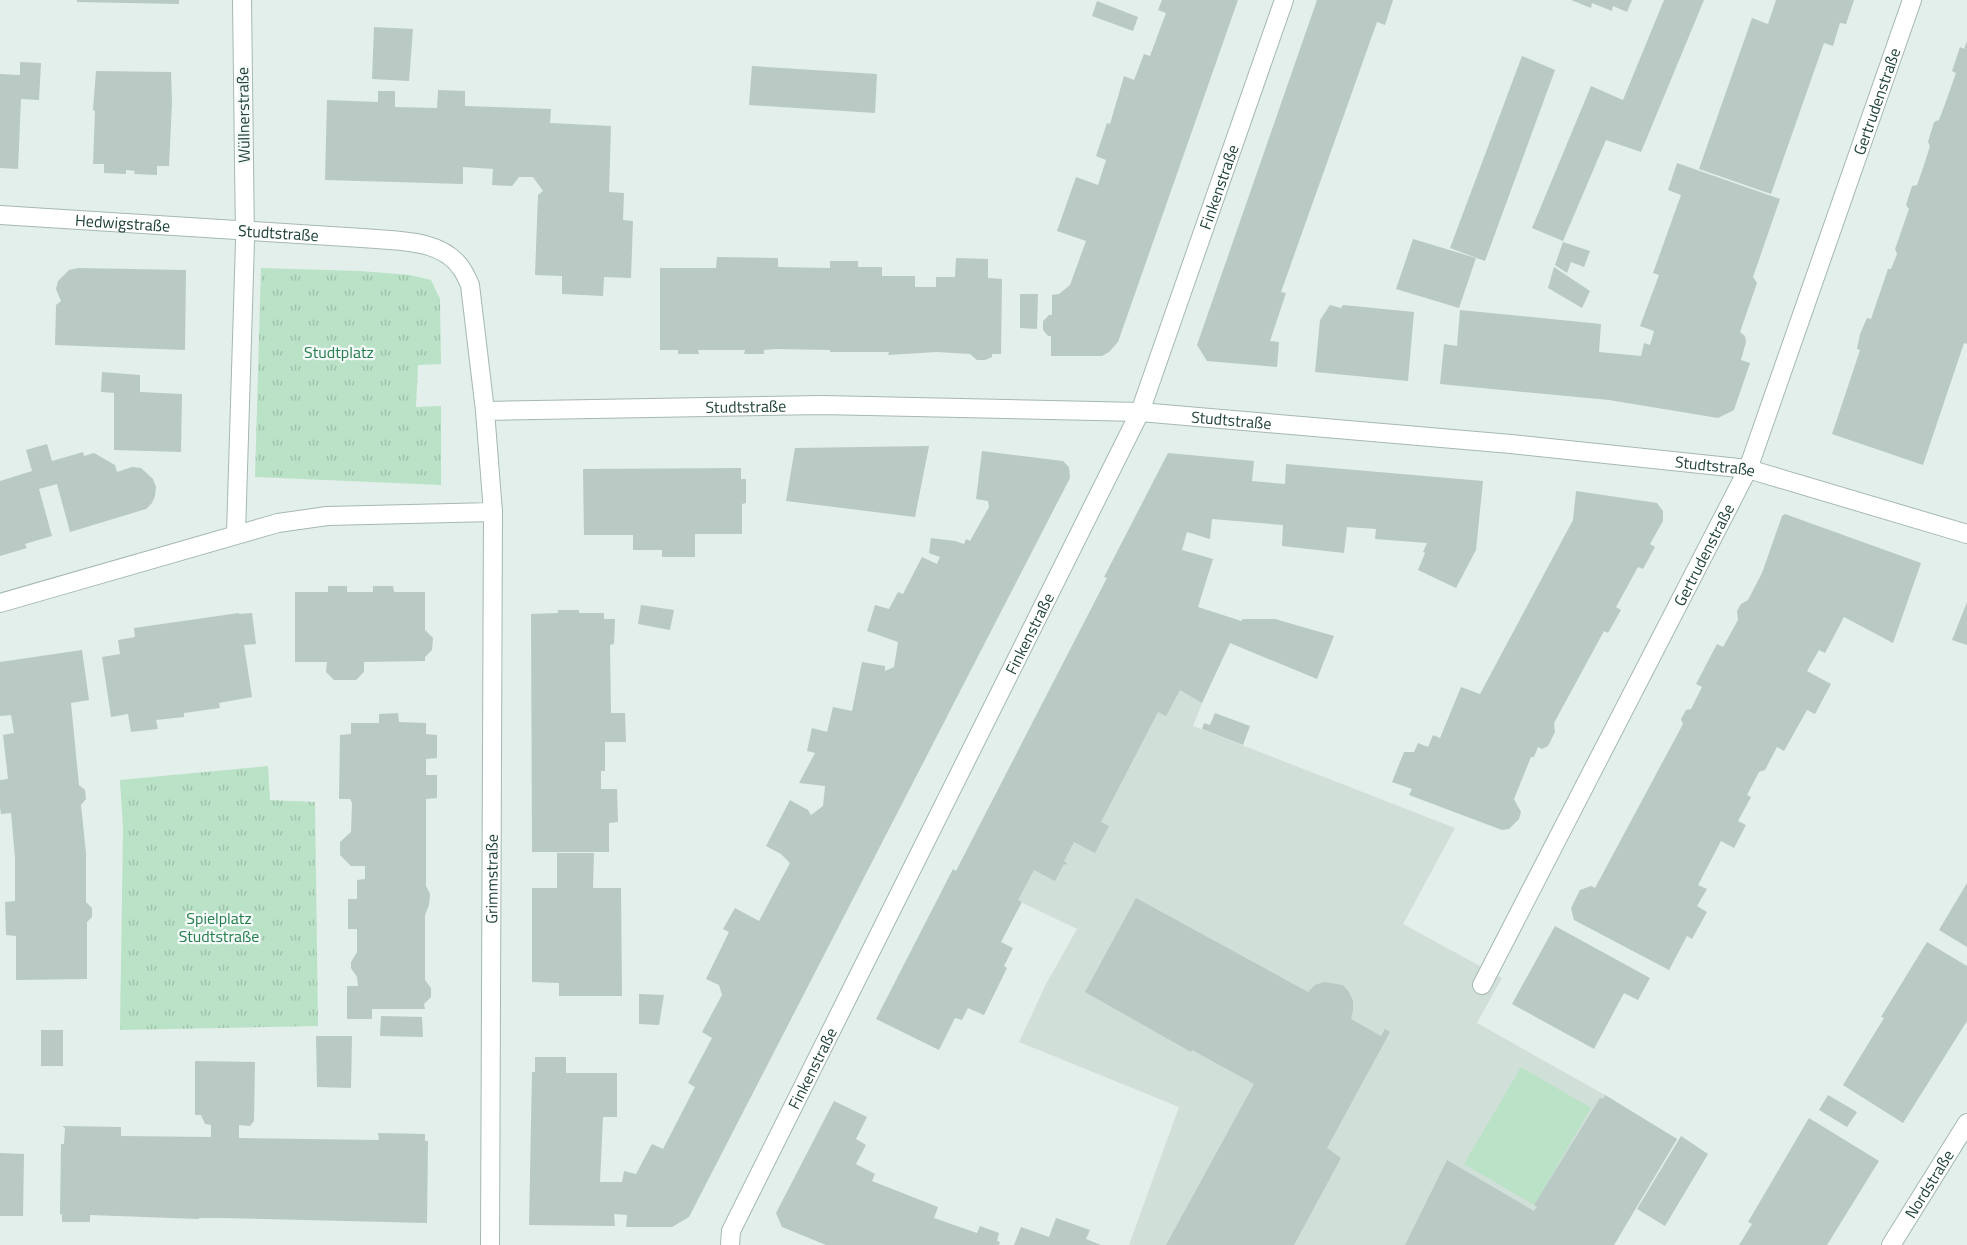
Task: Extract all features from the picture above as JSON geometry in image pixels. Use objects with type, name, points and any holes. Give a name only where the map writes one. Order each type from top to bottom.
[{"type":"street","name":"Wüllnerstraße","points":[[242,0],[245,231]]},
{"type":"street","name":"Finkenstraße","points":[[730,1245],[731,1231],[1140,412],[1284,0]]},
{"type":"street","name":"Gertrudenstraße","points":[[1482,985],[1748,470],[1912,0]]},
{"type":"street","name":"Hedwigstraße","points":[[0,215],[245,231]]},
{"type":"street","name":"Studtstraße","points":[[236,534],[245,231],[418,243],[444,252],[460,266],[470,285],[485,411],[493,512]]},
{"type":"street","name":"Studtstraße","points":[[485,411],[822,405],[1140,412],[1512,444],[1748,470],[1967,534]]},
{"type":"street","points":[[0,603],[278,523],[327,516],[493,512]]},
{"type":"street","name":"Grimmstraße","points":[[490,1245],[493,512]]},
{"type":"street","name":"Nordstraße","points":[[1892,1245],[1967,1123]]},
{"type":"shaded area","points":[[1107,578],[1241,621],[1211,681],[1193,726],[1455,828],[1403,924],[1502,978],[1477,1023],[1605,1095],[1677,1139],[1614,1245],[1129,1245],[1179,1107],[1019,1042],[1046,984],[1077,929],[956,871]]},
{"type":"green space","name":"Studtplatz","points":[[261,268],[360,271],[410,275],[431,280],[440,299],[441,364],[418,365],[416,407],[441,406],[441,485],[255,477]]},
{"type":"green space","name":"Spielplatz Studtstraße","points":[[268,766],[270,800],[315,802],[318,1026],[120,1030],[123,829],[120,780]]},
{"type":"green space","points":[[1521,1067],[1591,1108],[1534,1205],[1464,1164]]},
{"type":"building","points":[[77,0],[179,0],[179,4],[77,2]]},
{"type":"building","points":[[1162,0],[1238,0],[1118,342],[1102,356],[1051,356],[1051,336],[1043,330],[1043,321],[1052,315],[1052,295],[1059,294],[1070,285],[1086,241],[1057,231],[1076,177],[1098,185],[1106,160],[1096,156],[1107,123],[1110,124],[1124,76],[1134,80],[1144,54],[1150,56],[1166,13],[1158,10]]},
{"type":"building","points":[[1317,0],[1393,0],[1385,25],[1377,22],[1281,292],[1286,293],[1270,341],[1279,342],[1277,367],[1207,361],[1197,345]]},
{"type":"building","points":[[1571,0],[1632,0],[1627,12],[1613,6],[1612,11],[1592,3],[1591,8]]},
{"type":"building","points":[[1664,0],[1704,0],[1641,152],[1606,140],[1563,241],[1532,228],[1591,86],[1623,100]]},
{"type":"building","points":[[1776,0],[1854,0],[1846,24],[1840,23],[1833,46],[1824,43],[1771,194],[1699,169],[1752,18],[1768,24]]},
{"type":"building","points":[[1097,1],[1138,17],[1133,31],[1092,16]]},
{"type":"building","points":[[374,27],[413,29],[409,81],[372,79]]},
{"type":"building","points":[[1967,41],[1967,344],[1964,343],[1923,465],[1832,434],[1860,350],[1857,349],[1860,334],[1867,318],[1871,319],[1888,269],[1891,269],[1897,254],[1895,249],[1909,209],[1906,205],[1912,186],[1917,185],[1930,146],[1928,142],[1934,122],[1939,120],[1956,73],[1952,71],[1960,47],[1964,49]]},
{"type":"building","points":[[1522,56],[1555,70],[1485,261],[1450,248]]},
{"type":"building","points":[[20,62],[41,63],[39,100],[21,99],[18,169],[0,168],[0,74],[20,75]]},
{"type":"building","points":[[752,66],[877,74],[875,113],[749,105]]},
{"type":"building","points":[[96,71],[171,72],[169,166],[157,166],[157,175],[134,174],[135,171],[126,170],[126,174],[104,173],[104,164],[93,164]]},
{"type":"building","points":[[438,90],[465,91],[465,106],[551,109],[550,123],[611,126],[609,192],[624,193],[623,220],[633,221],[631,278],[604,277],[603,296],[562,294],[562,276],[535,275],[538,195],[543,191],[533,177],[519,177],[512,186],[492,185],[493,169],[463,167],[463,184],[325,180],[327,100],[378,102],[378,91],[395,91],[395,107],[437,108]]},
{"type":"building","points":[[1677,163],[1780,199],[1753,277],[1757,283],[1740,332],[1745,336],[1746,342],[1741,360],[1750,363],[1734,410],[1718,418],[1609,400],[1440,384],[1444,344],[1457,346],[1460,310],[1601,324],[1599,352],[1641,356],[1644,343],[1650,345],[1654,331],[1640,326],[1659,275],[1653,273],[1681,195],[1668,190]]},
{"type":"building","points":[[1413,239],[1476,258],[1459,308],[1396,289]]},
{"type":"building","points":[[1563,242],[1590,251],[1584,267],[1571,262],[1567,273],[1555,265]]},
{"type":"building","points":[[717,257],[778,258],[778,267],[830,268],[830,261],[858,261],[858,267],[882,267],[882,276],[915,276],[915,287],[936,287],[936,277],[955,277],[956,258],[988,259],[988,278],[1002,279],[1001,354],[992,354],[992,357],[985,360],[977,360],[970,354],[937,352],[888,355],[889,352],[775,349],[764,350],[764,354],[744,354],[745,350],[698,350],[699,354],[678,354],[678,350],[660,350],[660,268],[716,268]]},
{"type":"building","points":[[1554,267],[1590,291],[1582,308],[1548,288]]},
{"type":"building","points":[[78,268],[186,270],[185,350],[55,345],[56,305],[61,301],[56,289],[58,281],[69,270]]},
{"type":"building","points":[[1020,294],[1038,294],[1037,329],[1020,328]]},
{"type":"building","points":[[1330,305],[1341,308],[1343,305],[1414,312],[1408,381],[1315,372],[1320,320]]},
{"type":"building","points":[[102,372],[140,375],[140,392],[182,394],[181,452],[114,450],[114,393],[101,392]]},
{"type":"building","points":[[47,444],[52,461],[83,452],[84,456],[94,453],[115,465],[117,472],[132,467],[141,468],[153,479],[156,487],[155,496],[146,509],[70,532],[57,484],[39,489],[52,536],[25,544],[27,548],[0,556],[0,481],[32,471],[26,450]]},
{"type":"building","points":[[929,446],[915,517],[786,501],[795,448]]},
{"type":"building","points":[[982,451],[1063,461],[1069,467],[1070,478],[689,1217],[672,1227],[626,1227],[627,1215],[614,1214],[615,1226],[529,1225],[532,1072],[535,1072],[535,1057],[566,1057],[566,1073],[617,1073],[617,1117],[603,1117],[600,1182],[622,1182],[624,1171],[636,1174],[652,1144],[663,1149],[695,1087],[688,1083],[712,1038],[702,1032],[722,995],[719,985],[706,979],[729,932],[723,929],[735,908],[759,921],[790,863],[781,854],[766,846],[790,800],[808,810],[811,815],[823,806],[825,786],[799,783],[815,753],[807,751],[812,728],[827,732],[833,707],[852,711],[862,662],[885,666],[885,671],[894,667],[898,642],[867,631],[875,605],[889,609],[898,592],[903,594],[922,557],[937,564],[940,557],[929,553],[931,538],[964,544],[966,539],[970,541],[989,507],[988,501],[976,499]]},
{"type":"building","points":[[1168,453],[1254,461],[1252,481],[1285,484],[1286,464],[1483,481],[1476,550],[1456,588],[1418,570],[1427,543],[1375,539],[1376,529],[1347,527],[1344,553],[1282,546],[1283,525],[1212,519],[1210,539],[1187,532],[1182,550],[1213,559],[1198,607],[1241,621],[1243,619],[1275,619],[1334,636],[1317,679],[1230,643],[1202,703],[1180,690],[1166,716],[1158,712],[1101,822],[1109,826],[1095,853],[1074,842],[1064,861],[1067,863],[1064,864],[1055,881],[1034,870],[1018,900],[1022,902],[1001,942],[1013,948],[1004,966],[1007,968],[984,1015],[968,1008],[962,1020],[955,1018],[939,1050],[876,1019],[953,869],[956,871],[1107,578],[1104,577]]},
{"type":"building","points":[[741,468],[741,479],[746,479],[746,503],[742,504],[742,534],[695,534],[695,557],[662,557],[662,550],[633,550],[633,535],[584,535],[583,469]]},
{"type":"building","points":[[1576,491],[1657,503],[1663,511],[1663,521],[1650,544],[1655,547],[1643,569],[1638,567],[1616,607],[1621,610],[1608,633],[1604,631],[1554,723],[1555,732],[1548,746],[1542,749],[1538,747],[1534,757],[1531,757],[1514,799],[1521,812],[1519,819],[1509,829],[1502,830],[1409,795],[1412,789],[1392,782],[1404,752],[1414,752],[1418,743],[1428,747],[1433,735],[1440,738],[1461,687],[1480,694],[1573,520]]},
{"type":"building","points":[[1785,514],[1921,563],[1893,643],[1844,617],[1825,653],[1819,650],[1807,671],[1831,684],[1815,714],[1807,710],[1784,751],[1777,747],[1765,770],[1759,772],[1747,795],[1751,797],[1738,821],[1746,825],[1734,848],[1721,841],[1698,885],[1707,889],[1697,906],[1707,912],[1692,939],[1687,936],[1669,970],[1574,920],[1571,908],[1580,890],[1591,886],[1595,888],[1683,724],[1681,719],[1686,710],[1691,709],[1702,687],[1696,684],[1717,644],[1723,647],[1738,620],[1737,611],[1741,604],[1748,600],[1762,573],[1782,516]]},
{"type":"building","points":[[328,586],[347,586],[347,592],[373,592],[373,586],[393,586],[394,592],[425,592],[425,630],[433,638],[432,650],[425,657],[425,661],[364,662],[364,672],[356,680],[334,680],[326,672],[327,662],[295,662],[295,592],[328,592]]},
{"type":"building","points":[[1967,602],[1967,645],[1952,640]]},
{"type":"building","points":[[641,605],[674,610],[670,630],[638,624]]},
{"type":"building","points":[[558,610],[604,613],[604,619],[615,619],[614,644],[610,645],[611,713],[625,713],[626,742],[605,742],[605,771],[601,771],[601,789],[617,789],[618,822],[609,823],[609,852],[532,852],[531,614],[558,613]]},
{"type":"building","points":[[252,613],[256,644],[244,645],[252,697],[219,703],[220,708],[184,713],[184,717],[156,720],[158,729],[131,732],[128,714],[111,717],[102,657],[120,654],[118,640],[135,637],[134,628]]},
{"type":"building","points":[[82,650],[89,700],[71,703],[79,785],[85,790],[86,799],[81,805],[86,853],[86,902],[92,908],[92,917],[87,922],[87,979],[16,980],[16,936],[6,935],[5,902],[15,901],[15,858],[11,813],[1,814],[0,807],[0,780],[8,779],[3,735],[14,733],[11,715],[0,716],[0,662]]},
{"type":"building","points":[[398,713],[399,722],[426,723],[426,734],[437,735],[437,758],[426,759],[426,775],[437,775],[437,798],[426,799],[426,886],[430,894],[425,915],[425,980],[431,988],[431,997],[424,1004],[425,1009],[372,1009],[372,1019],[347,1019],[347,986],[358,986],[357,977],[351,968],[351,962],[357,952],[357,929],[348,929],[348,899],[357,899],[357,880],[365,879],[365,866],[351,866],[340,855],[340,842],[351,832],[352,803],[350,799],[339,799],[340,735],[351,734],[351,723],[379,723],[379,714]]},
{"type":"building","points":[[1215,713],[1250,726],[1243,745],[1202,729],[1204,723],[1210,725]]},
{"type":"building","points":[[557,853],[594,853],[593,888],[621,888],[622,996],[559,996],[559,983],[532,982],[532,888],[557,888]]},
{"type":"building","points":[[1967,883],[1967,947],[1939,930]]},
{"type":"building","points":[[1136,898],[1308,992],[1315,985],[1324,982],[1343,985],[1353,1001],[1351,1019],[1381,1036],[1385,1029],[1390,1032],[1327,1148],[1341,1158],[1294,1245],[1166,1245],[1254,1084],[1192,1050],[1191,1052],[1085,992]]},
{"type":"building","points":[[1555,926],[1650,978],[1638,1000],[1624,993],[1594,1049],[1512,1004]]},
{"type":"building","points":[[1927,942],[1967,966],[1967,1021],[1903,1123],[1843,1085]]},
{"type":"building","points":[[639,994],[664,995],[659,1025],[639,1024]]},
{"type":"building","points":[[381,1016],[422,1017],[423,1037],[380,1036]]},
{"type":"building","points":[[41,1030],[63,1030],[63,1066],[41,1066]]},
{"type":"building","points":[[316,1036],[352,1036],[351,1088],[317,1087]]},
{"type":"building","points":[[195,1061],[255,1062],[254,1121],[250,1126],[239,1125],[239,1138],[379,1140],[378,1133],[425,1134],[425,1141],[428,1141],[427,1223],[90,1215],[90,1222],[62,1222],[62,1214],[60,1215],[61,1144],[64,1144],[65,1128],[62,1126],[121,1127],[121,1136],[211,1137],[211,1125],[205,1124],[201,1115],[195,1115]]},
{"type":"building","points":[[1605,1095],[1677,1139],[1614,1245],[1405,1245],[1447,1160],[1534,1211],[1537,1207],[1534,1205],[1600,1098],[1603,1099]]},
{"type":"building","points":[[1828,1095],[1857,1112],[1847,1127],[1819,1110]]},
{"type":"building","points":[[834,1101],[867,1117],[856,1139],[866,1145],[856,1164],[875,1174],[872,1181],[938,1207],[934,1218],[977,1233],[980,1226],[999,1233],[997,1241],[1000,1242],[999,1245],[826,1245],[782,1227],[776,1213]]},
{"type":"building","points":[[1809,1118],[1879,1161],[1827,1245],[1739,1245],[1752,1224],[1748,1222]]},
{"type":"building","points":[[1681,1136],[1708,1154],[1665,1226],[1637,1209]]},
{"type":"building","points":[[0,1153],[24,1154],[23,1216],[0,1216]]},
{"type":"building","points":[[1056,1218],[1090,1230],[1086,1239],[1101,1245],[1014,1245],[1021,1227],[1049,1237]]}]
